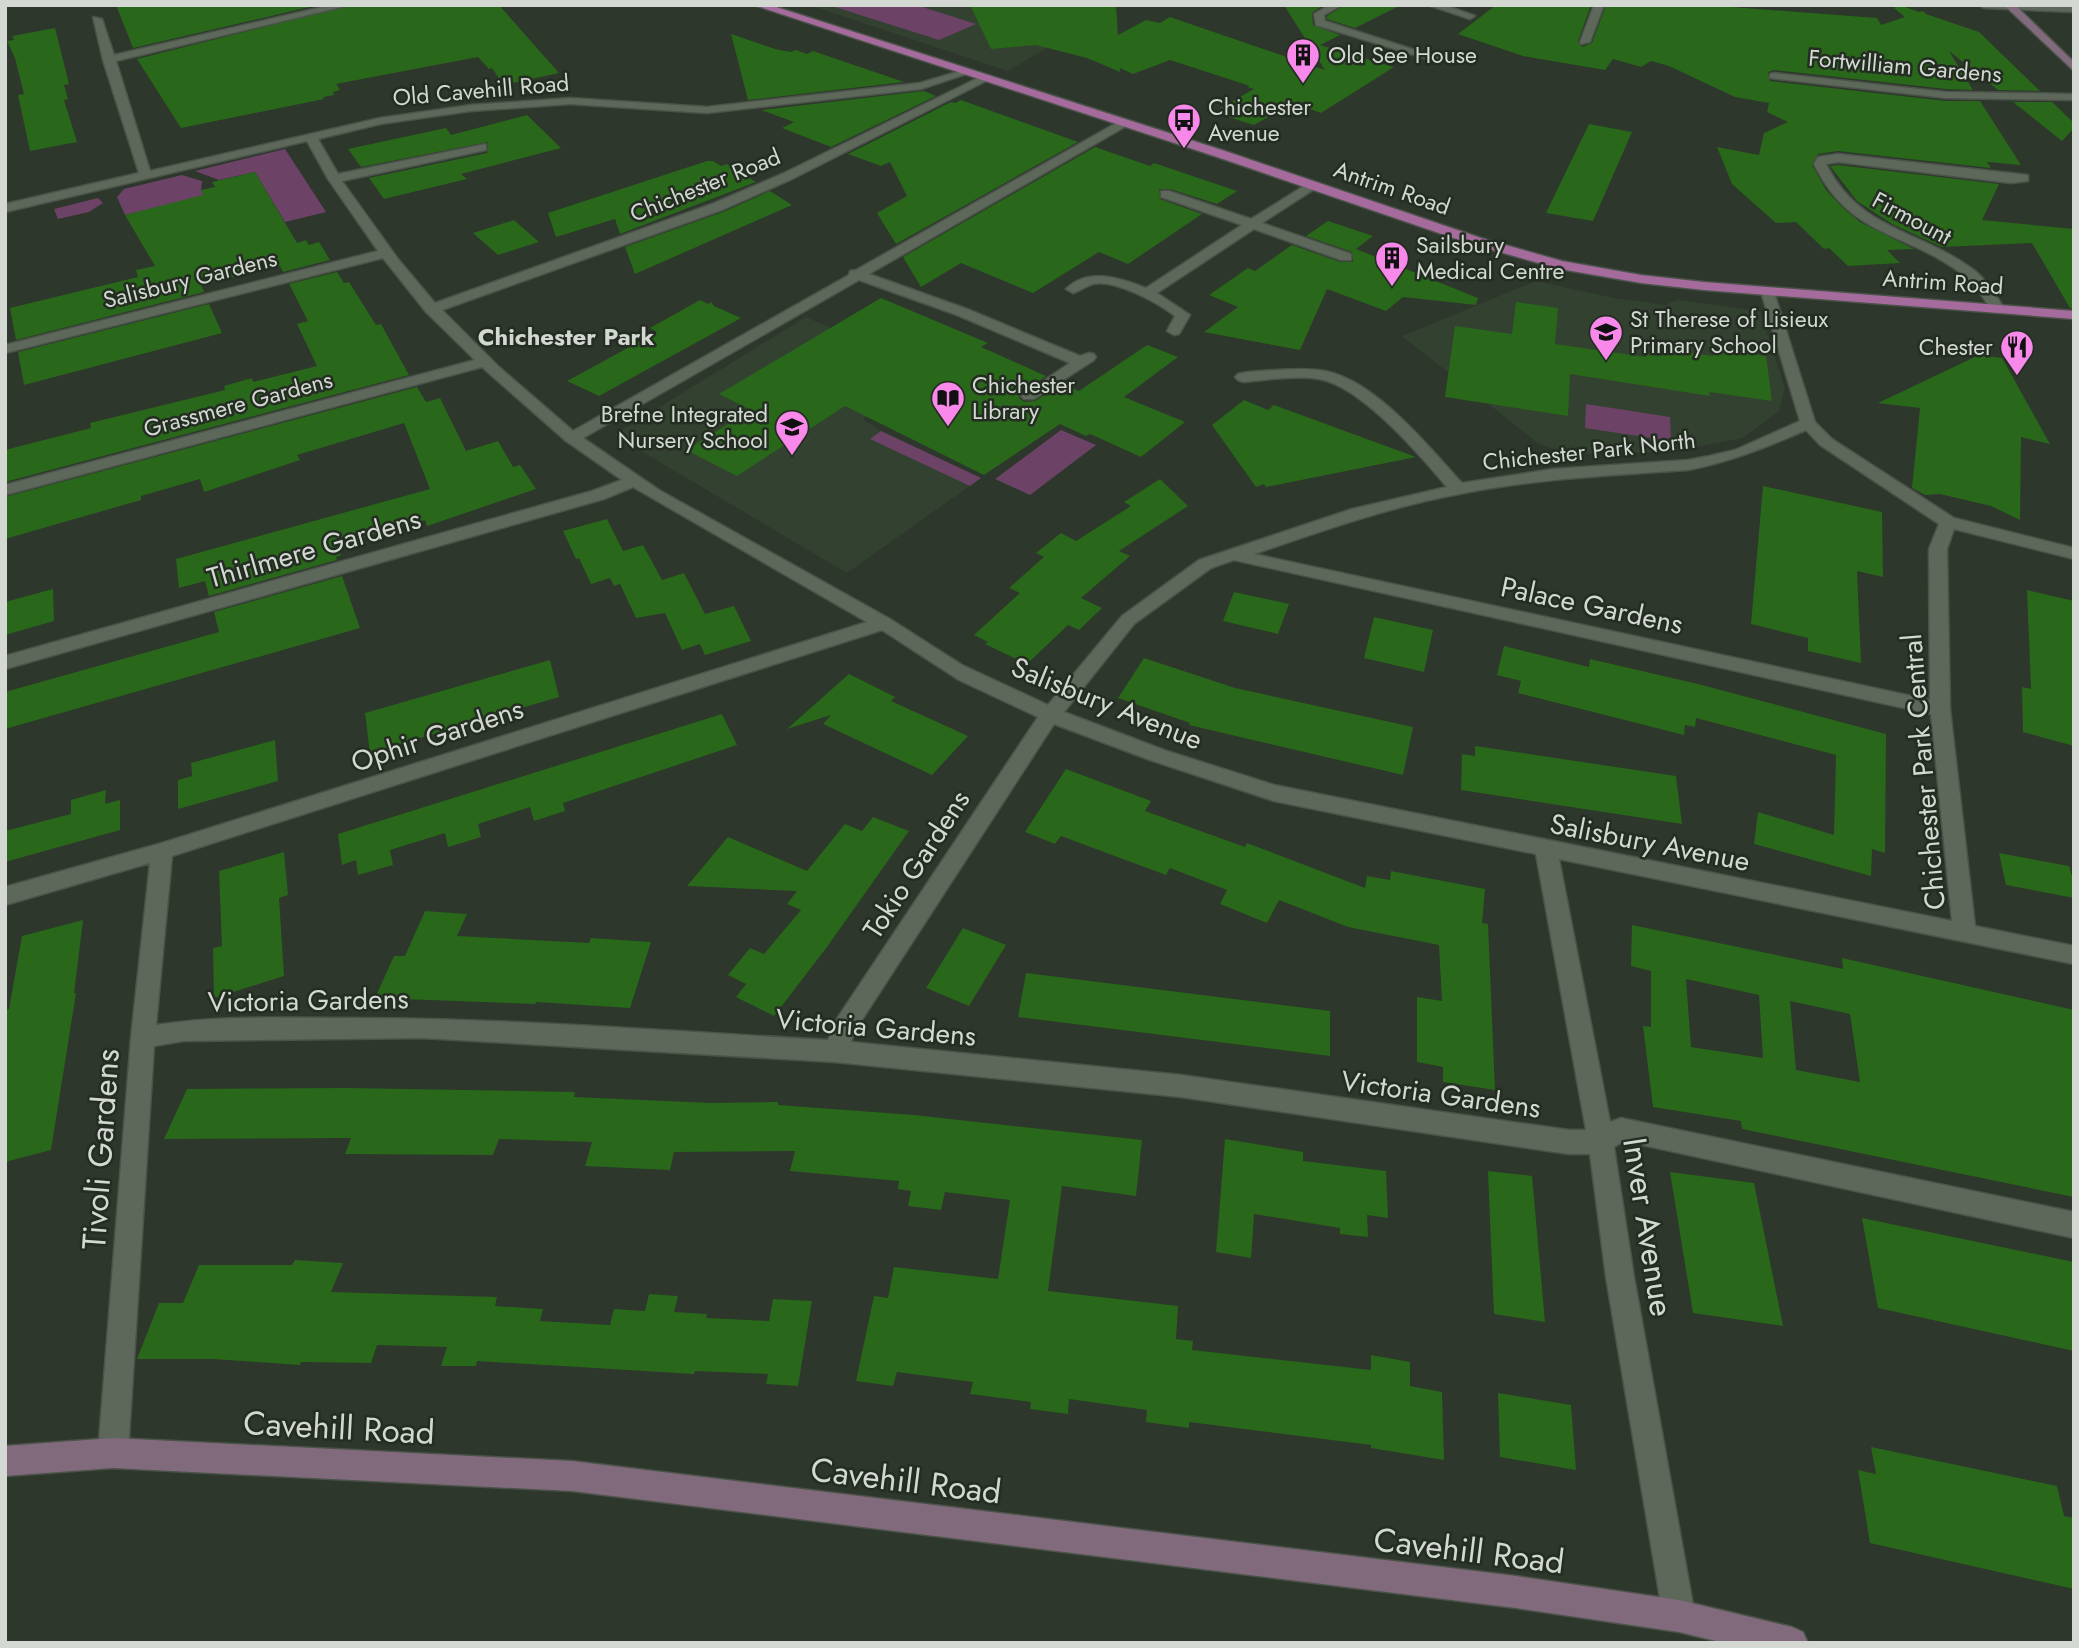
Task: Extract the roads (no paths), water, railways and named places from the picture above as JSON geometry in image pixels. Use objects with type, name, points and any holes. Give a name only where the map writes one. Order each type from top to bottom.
[{"type":"main road","name":"Antrim Road","points":[[759,5],[1124,122],[1476,241],[1560,265],[1641,279],[1768,292],[2074,315]]},
{"type":"main road","points":[[2009,6],[2074,68]]},
{"type":"main road","name":"Cavehill Road","points":[[5,1461],[113,1453],[572,1476],[1516,1592],[1679,1616],[1792,1643]]},
{"type":"street","points":[[108,60],[345,5]]},
{"type":"street","points":[[1337,5],[1319,14],[1320,23],[1441,60]]},
{"type":"street","points":[[1433,5],[1470,16]]},
{"type":"street","points":[[1585,42],[1599,5]]},
{"type":"street","points":[[1984,5],[2074,9]]},
{"type":"street","points":[[97,19],[146,176]]},
{"type":"street","name":"Old Cavehill Road","points":[[5,208],[380,121],[519,104],[570,102],[707,110],[921,86],[967,72]]},
{"type":"street","name":"Fortwilliam Gardens","points":[[1774,76],[1946,95],[2074,97]]},
{"type":"street","name":"Chichester Road","points":[[431,309],[717,207],[786,177],[986,78]]},
{"type":"street","points":[[572,438],[1124,122]]},
{"type":"street","name":"Salisbury Avenue","points":[[310,136],[334,179],[386,253],[431,309],[483,362],[572,438],[635,481],[884,623],[966,675],[1054,714],[1191,767],[1274,793],[2074,955]]},
{"type":"street","points":[[334,179],[482,146]]},
{"type":"street","name":"Firmount","points":[[1998,309],[1977,279],[1965,269],[1881,228],[1851,209],[1832,186],[1820,164],[1822,160],[1838,158],[2024,178]]},
{"type":"street","points":[[1992,193],[1995,176]]},
{"type":"street","points":[[1146,295],[1312,185]]},
{"type":"street","points":[[1166,194],[1251,226],[1346,257]]},
{"type":"street","name":"Salisbury Gardens","points":[[5,349],[386,253]]},
{"type":"street","points":[[855,274],[1087,358],[1029,396]]},
{"type":"street","points":[[1073,289],[1092,280],[1108,281],[1146,295],[1170,305],[1183,315],[1174,331]]},
{"type":"street","points":[[1768,292],[1808,423],[1826,442],[1948,522],[2074,554]]},
{"type":"street","name":"Grassmere Gardens","points":[[5,489],[483,362]]},
{"type":"street","points":[[1244,377],[1312,374],[1339,380],[1352,387],[1419,446],[1458,489]]},
{"type":"street","name":"Chichester Park North","points":[[1054,714],[1128,620],[1205,564],[1358,513],[1458,489],[1553,474],[1688,465],[1710,461],[1741,453],[1808,423]]},
{"type":"street","name":"Thirlmere Gardens","points":[[5,663],[598,495],[635,481]]},
{"type":"street","name":"Chichester Park Central","points":[[1948,522],[1938,549],[1940,709],[1965,934]]},
{"type":"street","name":"Palace Gardens","points":[[1233,555],[1940,709]]},
{"type":"street","name":"Ophir Gardens","points":[[5,896],[162,851],[884,623]]},
{"type":"street","name":"Tokio Gardens","points":[[835,1051],[846,1024],[1045,723],[1054,714]]},
{"type":"street","name":"Inver Avenue","points":[[1546,849],[1601,1142],[1620,1277],[1679,1616]]},
{"type":"street","name":"Tivoli Gardens","points":[[113,1453],[143,1038],[162,851]]},
{"type":"street","name":"Victoria Gardens","points":[[143,1038],[183,1031],[259,1028],[422,1028],[835,1051],[1181,1086],[1569,1142],[1601,1142],[1621,1129],[2074,1225]]},
{"type":"place","name":"Old See House","points":[[1303,85]]},
{"type":"place","name":"Chichester Avenue","points":[[1184,150]]},
{"type":"place","name":"Sailsbury Medical Centre","points":[[1392,288]]},
{"type":"place","name":"St Therese of Lisieux Primary School","points":[[1606,362]]},
{"type":"place","name":"Chester","points":[[2017,377]]},
{"type":"place","name":"Chichester Library","points":[[948,428]]},
{"type":"place","name":"Brefne Integrated Nursery School","points":[[792,457]]},
{"type":"district","name":"Chichester Park","points":[[566,337]]}]
